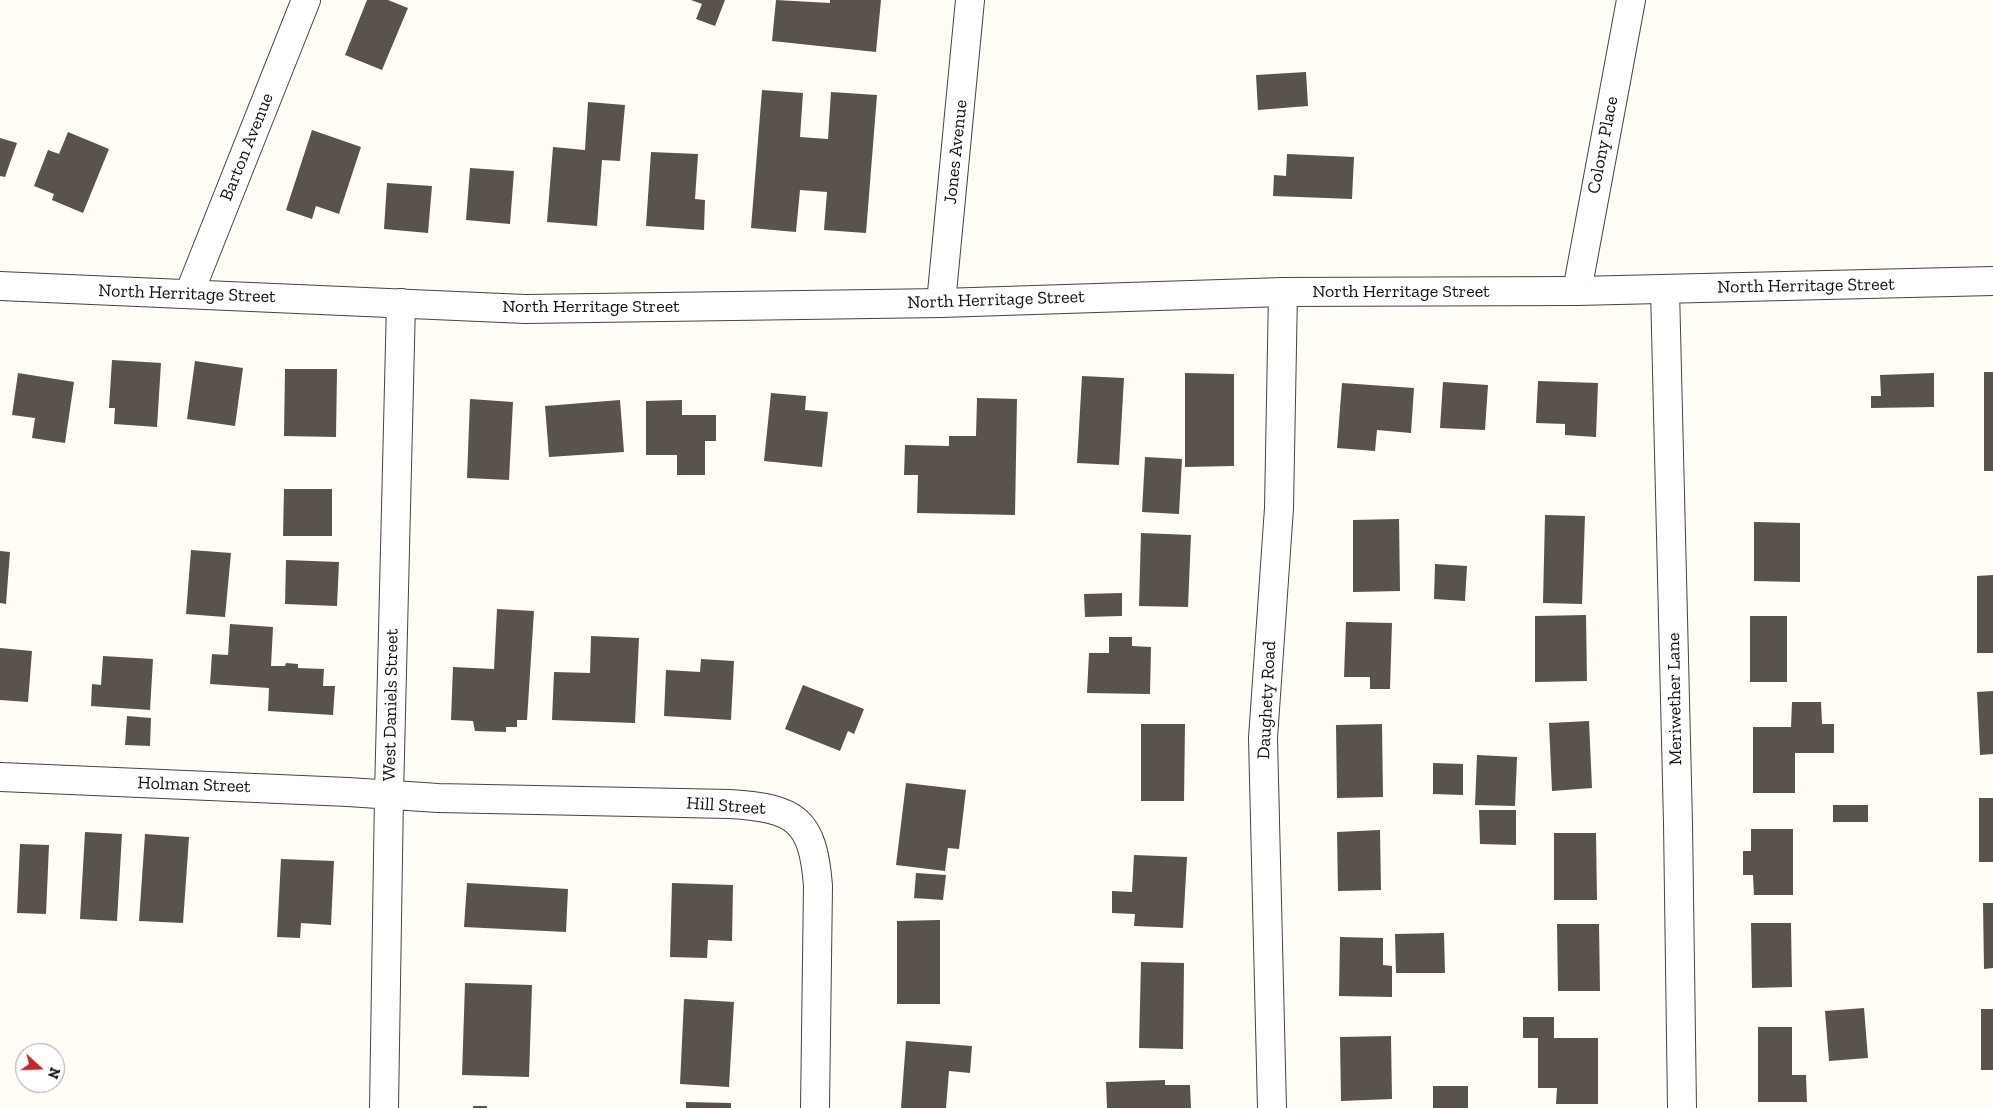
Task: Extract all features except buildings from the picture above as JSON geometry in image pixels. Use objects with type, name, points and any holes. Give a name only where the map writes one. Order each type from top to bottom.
[{"type":"street","name":"Barton Avenue","points":[[189,294],[306,0]]},
{"type":"street","name":"Jones Avenue","points":[[941,303],[970,0]]},
{"type":"street","name":"Colony Place","points":[[1577,291],[1631,0]]},
{"type":"street","name":"North Herritage Street","points":[[0,286],[401,302],[525,309],[941,303],[1283,292],[1577,291],[1993,281]]},
{"type":"street","name":"Meriwether Lane","points":[[1665,289],[1678,823],[1682,1108]]},
{"type":"street","name":"Daughety Road","points":[[1272,1108],[1263,738],[1279,508],[1283,292]]},
{"type":"street","name":"West Daniels Street","points":[[384,1108],[389,795],[401,302]]},
{"type":"street","name":"Holman Street","points":[[0,777],[389,795]]},
{"type":"street","name":"Hill Street","points":[[389,795],[438,798],[730,804],[765,806],[790,815],[806,832],[816,858],[818,886],[814,1108]]}]
